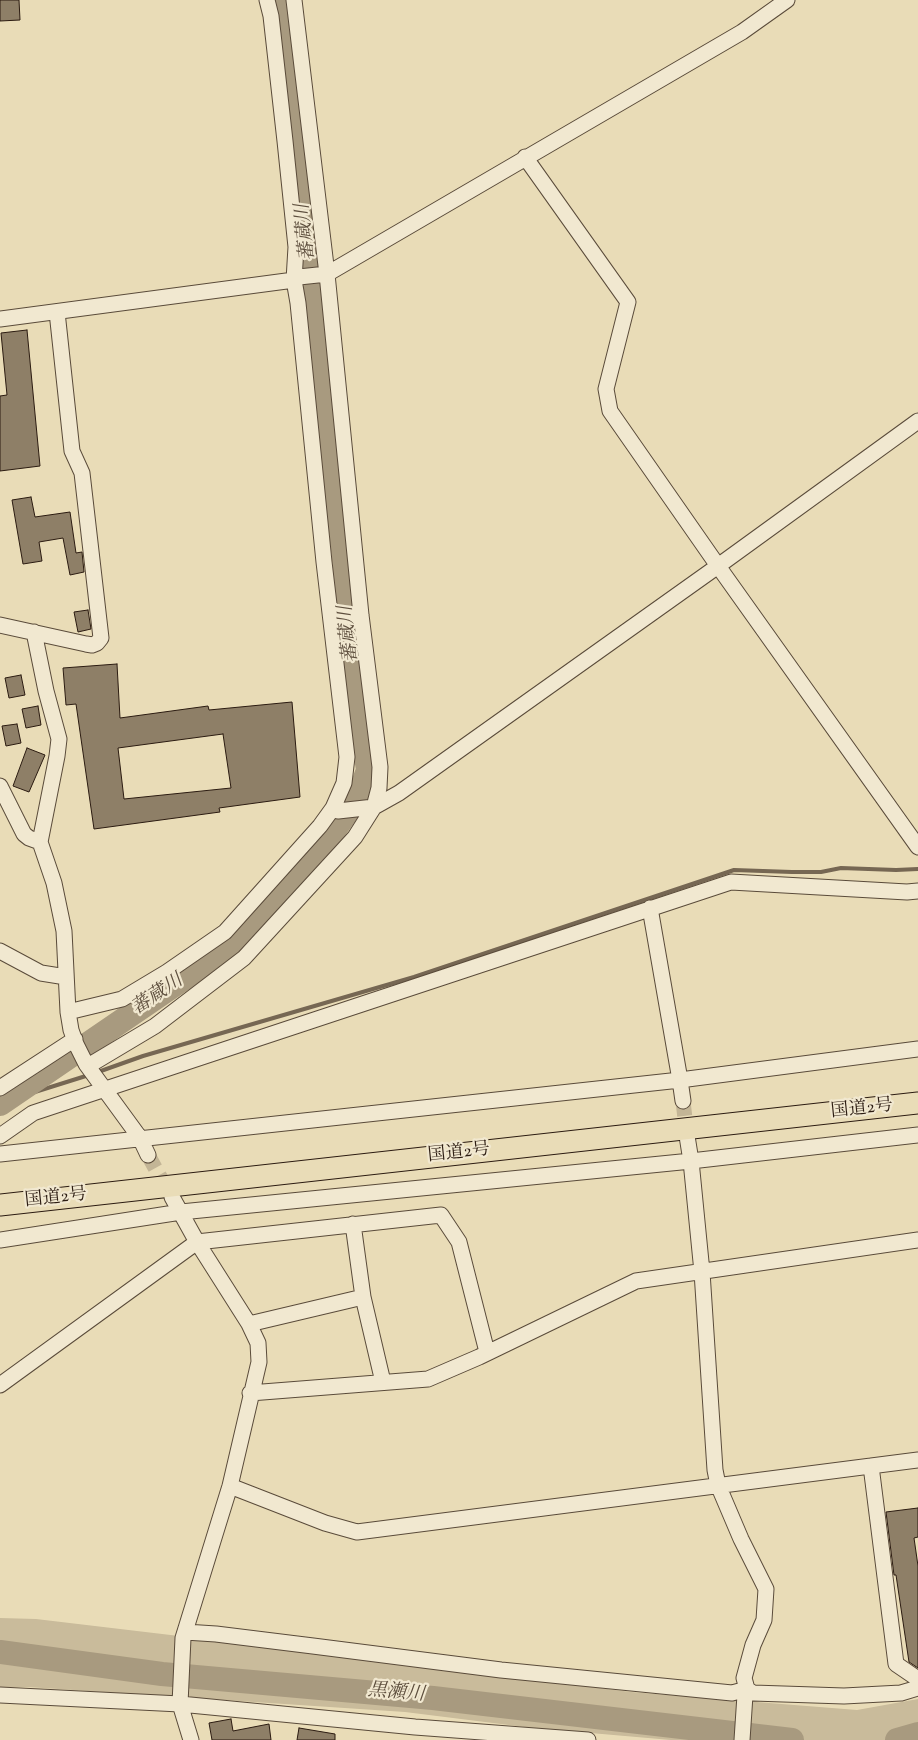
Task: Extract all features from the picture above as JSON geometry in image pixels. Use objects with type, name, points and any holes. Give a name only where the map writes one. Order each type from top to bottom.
[{"type":"highway","name":"国道2号","points":[[0,1205],[918,1103]]},
{"type":"street","points":[[68,1012],[122,1000],[226,932],[336,810],[344,783],[347,757],[334,618],[296,278],[296,247],[275,55],[267,0]]},
{"type":"street","points":[[88,1067],[155,1026],[244,958],[355,837],[373,807],[379,788],[380,767],[361,615],[326,274],[294,0]]},
{"type":"street","points":[[0,319],[326,274],[742,32],[787,0]]},
{"type":"street","points":[[525,158],[628,302],[606,389],[610,411],[918,847]]},
{"type":"street","points":[[0,626],[86,644],[98,643],[101,638],[84,483],[81,469],[72,451],[57,312]]},
{"type":"street","points":[[336,810],[373,807],[399,793],[918,421]]},
{"type":"street","points":[[334,618],[361,615]]},
{"type":"street","points":[[34,632],[46,691],[59,739],[40,842],[54,883],[64,931],[68,1012],[75,1041],[88,1067],[140,1138],[148,1156]]},
{"type":"street","points":[[0,786],[24,834],[40,842]]},
{"type":"street","points":[[0,1136],[33,1113],[731,882],[907,892],[918,891]]},
{"type":"street","points":[[650,908],[682,1101]]},
{"type":"street","points":[[0,950],[41,973],[66,978]]},
{"type":"street","points":[[0,1088],[75,1041]]},
{"type":"street","points":[[0,1154],[680,1080],[918,1049]]},
{"type":"street","points":[[0,1240],[181,1212],[691,1161],[918,1135]]},
{"type":"street","points":[[687,1136],[702,1272],[718,1485],[741,1539],[766,1590],[764,1620],[753,1645],[744,1678],[746,1692],[742,1740]]},
{"type":"street","points":[[172,1197],[197,1242],[249,1324],[258,1343],[259,1362],[250,1393],[230,1486],[184,1635],[180,1702],[191,1740]]},
{"type":"street","points":[[0,1384],[197,1242],[441,1216],[459,1242],[487,1352]]},
{"type":"street","points":[[353,1224],[363,1297],[383,1382]]},
{"type":"street","points":[[250,1393],[428,1378],[479,1357],[636,1281],[918,1240]]},
{"type":"street","points":[[249,1324],[363,1297]]},
{"type":"street","points":[[230,1486],[325,1523],[358,1532],[918,1460]]},
{"type":"street","points":[[872,1466],[896,1664],[918,1679]]},
{"type":"street","points":[[184,1635],[235,1636],[502,1670],[732,1693],[844,1696],[901,1693],[918,1688]]},
{"type":"street","points":[[0,1695],[180,1702],[415,1727],[588,1740]]},
{"type":"shaded area","points":[[0,1618],[36,1619],[631,1692],[857,1710],[918,1699],[918,1740],[671,1740],[533,1728],[405,1712],[28,1687],[0,1687]]},
{"type":"building","points":[[0,0],[19,0],[20,20],[0,21]]},
{"type":"building","points":[[27,330],[40,466],[0,471],[0,396],[7,395],[1,333]]},
{"type":"building","points":[[31,497],[35,517],[70,512],[76,553],[82,552],[84,572],[70,575],[63,538],[39,542],[42,561],[23,564],[12,500]]},
{"type":"building","points":[[88,610],[91,629],[78,632],[74,612]]},
{"type":"building","points":[[117,664],[120,718],[208,706],[209,710],[292,702],[300,797],[219,808],[220,812],[94,829],[76,704],[66,705],[63,668]],"holes":[[[223,734],[231,788],[124,799],[118,748]]]},
{"type":"building","points":[[21,675],[25,695],[9,698],[5,678]]},
{"type":"building","points":[[38,706],[41,725],[26,728],[22,709]]},
{"type":"building","points":[[17,724],[21,743],[6,746],[2,726]]},
{"type":"building","points":[[27,748],[45,755],[29,792],[13,786]]},
{"type":"building","points":[[918,1508],[918,1537],[914,1538],[918,1566],[918,1668],[909,1662],[896,1575],[894,1575],[886,1512]]},
{"type":"building","points":[[231,1719],[233,1731],[269,1724],[271,1740],[212,1740],[209,1723]]},
{"type":"building","points":[[299,1728],[335,1734],[335,1740],[297,1740]]},
{"type":"waterway","name":"蕃蔵川","points":[[0,1104],[221,953],[241,936],[335,829],[359,795],[368,770],[354,676],[344,560],[283,0]]},
{"type":"waterway","points":[[98,1072],[143,1056],[414,977],[734,870],[821,872],[841,868],[918,869]]},
{"type":"waterway","points":[[3,1102],[89,1075]]},
{"type":"waterway","name":"黒瀬川","points":[[0,1652],[162,1674],[433,1698],[792,1740]]},
{"type":"waterway","name":"黒瀬川","points":[[897,1740],[918,1734]]},
{"type":"tunnel","points":[[683,1101],[687,1136]]},
{"type":"tunnel","points":[[148,1155],[169,1193]]}]
